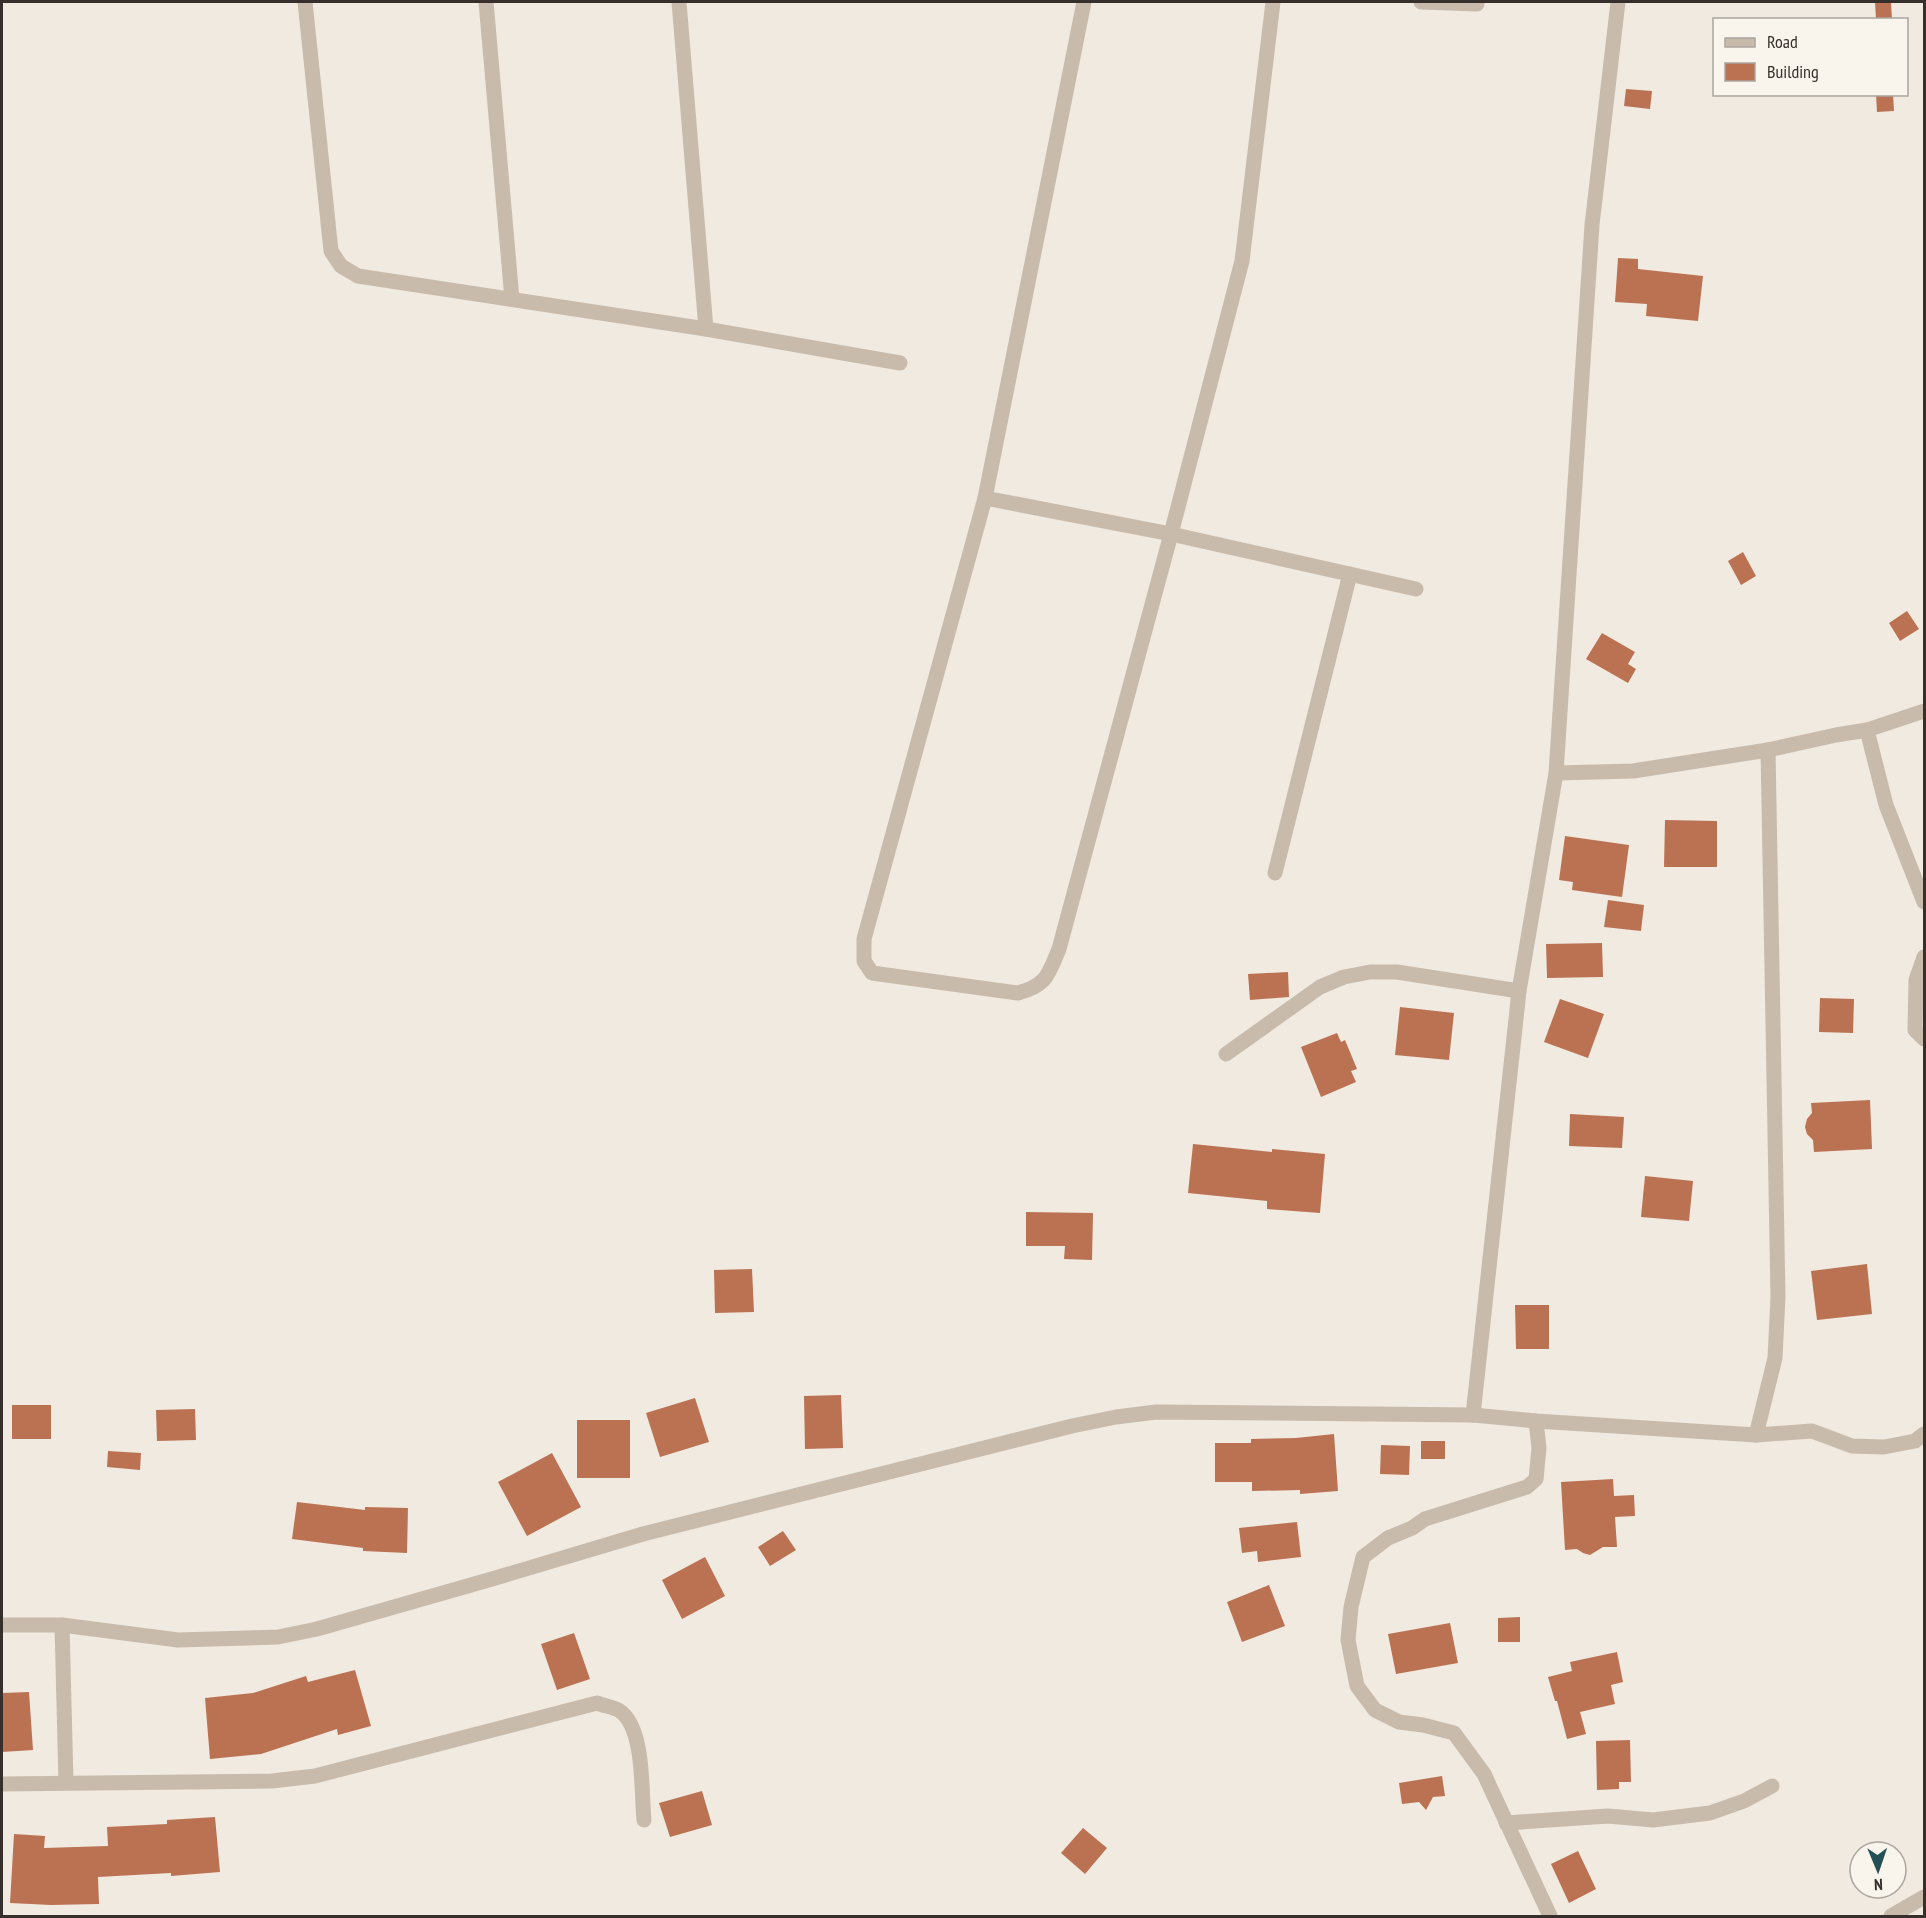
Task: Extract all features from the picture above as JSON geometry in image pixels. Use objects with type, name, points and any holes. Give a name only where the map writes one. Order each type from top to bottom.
[{"type":"street","points":[[305,2],[331,251],[341,266],[358,276],[706,329],[900,363]]},
{"type":"street","points":[[486,2],[512,299]]},
{"type":"street","points":[[679,2],[706,329]]},
{"type":"street","points":[[1084,2],[985,498],[864,939],[864,961],[872,973],[1018,993],[1035,988],[1046,979],[1059,949],[1242,261],[1273,2]]},
{"type":"street","points":[[1421,2],[1477,4]]},
{"type":"street","points":[[1473,1414],[1519,991],[1556,773],[1592,225],[1618,2]]},
{"type":"street","points":[[985,498],[1171,534],[1416,588]]},
{"type":"street","points":[[1275,873],[1350,574]]},
{"type":"street","points":[[1556,773],[1633,771],[1768,750],[1868,730],[1924,711]]},
{"type":"street","points":[[1868,730],[1886,804],[1924,902]]},
{"type":"street","points":[[1756,1434],[1775,1358],[1778,1297],[1768,750]]},
{"type":"street","points":[[1924,957],[1916,980],[1915,1030],[1924,1039]]},
{"type":"street","points":[[1226,1054],[1320,987],[1344,977],[1370,972],[1397,972],[1519,991]]},
{"type":"street","points":[[2,1625],[62,1625],[178,1640],[278,1637],[317,1629],[643,1533],[1116,1417],[1156,1412],[1473,1414],[1536,1421],[1756,1434],[1812,1431],[1852,1446],[1884,1447],[1916,1441],[1924,1434]]},
{"type":"street","points":[[1536,1421],[1539,1448],[1536,1479],[1527,1487],[1425,1519],[1412,1528],[1388,1538],[1363,1557],[1351,1606],[1348,1640],[1357,1686],[1375,1710],[1399,1722],[1454,1733],[1484,1774],[1550,1917]]},
{"type":"street","points":[[62,1625],[66,1782]]},
{"type":"street","points":[[2,1784],[262,1782],[315,1776],[597,1703],[619,1711],[632,1724],[637,1742],[644,1820]]},
{"type":"street","points":[[1506,1823],[1608,1816],[1653,1820],[1710,1813],[1744,1801],[1772,1786]]},
{"type":"street","points":[[1891,1917],[1924,1898]]},
{"type":"building","points":[[1875,2],[1891,2],[1892,18],[1876,18]]},
{"type":"building","points":[[1626,89],[1652,91],[1650,109],[1624,106]]},
{"type":"building","points":[[1876,96],[1893,96],[1894,111],[1877,112]]},
{"type":"building","points":[[1618,258],[1638,259],[1638,269],[1703,276],[1698,321],[1646,316],[1647,304],[1615,302]]},
{"type":"building","points":[[1743,552],[1756,576],[1741,585],[1728,561]]},
{"type":"building","points":[[1907,611],[1919,629],[1900,641],[1889,623]]},
{"type":"building","points":[[1602,633],[1635,652],[1628,664],[1636,669],[1628,683],[1586,659]]},
{"type":"building","points":[[1665,820],[1717,821],[1717,867],[1664,867]]},
{"type":"building","points":[[1565,836],[1629,845],[1622,897],[1572,890],[1573,882],[1559,880]]},
{"type":"building","points":[[1608,900],[1644,905],[1641,931],[1604,927]]},
{"type":"building","points":[[1602,943],[1603,977],[1547,978],[1546,944]]},
{"type":"building","points":[[1288,972],[1289,997],[1250,1000],[1248,974]]},
{"type":"building","points":[[1820,998],[1854,999],[1853,1033],[1819,1032]]},
{"type":"building","points":[[1560,999],[1604,1014],[1588,1058],[1544,1042]]},
{"type":"building","points":[[1400,1007],[1454,1013],[1449,1060],[1395,1055]]},
{"type":"building","points":[[1337,1033],[1341,1042],[1345,1040],[1357,1069],[1351,1071],[1356,1082],[1321,1097],[1301,1047]]},
{"type":"building","points":[[1870,1100],[1872,1149],[1814,1152],[1813,1140],[1807,1134],[1805,1127],[1812,1113],[1811,1103]]},
{"type":"building","points":[[1570,1114],[1624,1117],[1622,1148],[1569,1146]]},
{"type":"building","points":[[1193,1144],[1272,1152],[1272,1149],[1325,1154],[1320,1213],[1267,1209],[1267,1201],[1188,1193]]},
{"type":"building","points":[[1645,1176],[1693,1181],[1689,1221],[1641,1217]]},
{"type":"building","points":[[1026,1212],[1093,1213],[1092,1260],[1064,1259],[1065,1246],[1026,1246]]},
{"type":"building","points":[[1867,1264],[1872,1314],[1817,1320],[1811,1271]]},
{"type":"building","points":[[752,1269],[754,1312],[715,1313],[714,1270]]},
{"type":"building","points":[[1515,1305],[1549,1305],[1549,1349],[1516,1349]]},
{"type":"building","points":[[841,1395],[843,1448],[805,1449],[804,1396]]},
{"type":"building","points":[[695,1398],[709,1442],[660,1457],[646,1413]]},
{"type":"building","points":[[12,1405],[51,1405],[51,1439],[12,1439]]},
{"type":"building","points":[[195,1409],[196,1440],[157,1441],[156,1410]]},
{"type":"building","points":[[577,1420],[630,1420],[630,1478],[577,1478]]},
{"type":"building","points":[[1334,1434],[1338,1491],[1300,1494],[1300,1490],[1252,1491],[1252,1482],[1215,1482],[1215,1443],[1251,1443],[1251,1439]]},
{"type":"building","points":[[1421,1441],[1445,1441],[1445,1459],[1421,1459]]},
{"type":"building","points":[[1381,1445],[1410,1446],[1409,1475],[1380,1474]]},
{"type":"building","points":[[108,1451],[141,1453],[140,1470],[107,1467]]},
{"type":"building","points":[[552,1453],[581,1507],[527,1536],[498,1482]]},
{"type":"building","points":[[1613,1479],[1614,1496],[1634,1495],[1635,1516],[1615,1517],[1617,1547],[1603,1547],[1590,1555],[1577,1549],[1565,1550],[1561,1482]]},
{"type":"building","points":[[297,1502],[365,1510],[365,1507],[408,1508],[407,1553],[363,1551],[363,1548],[292,1539]]},
{"type":"building","points":[[1297,1522],[1301,1557],[1258,1562],[1257,1551],[1242,1553],[1239,1528]]},
{"type":"building","points":[[783,1531],[796,1550],[770,1566],[758,1547]]},
{"type":"building","points":[[705,1557],[725,1596],[682,1619],[662,1580]]},
{"type":"building","points":[[1269,1585],[1285,1626],[1242,1642],[1227,1602]]},
{"type":"building","points":[[1520,1617],[1520,1642],[1498,1642],[1498,1618]]},
{"type":"building","points":[[1450,1623],[1458,1663],[1396,1674],[1388,1634]]},
{"type":"building","points":[[574,1633],[590,1679],[557,1690],[541,1644]]},
{"type":"building","points":[[1617,1652],[1623,1682],[1611,1685],[1615,1704],[1580,1712],[1586,1734],[1567,1739],[1548,1677],[1572,1671],[1570,1662]]},
{"type":"building","points":[[355,1670],[371,1726],[338,1735],[337,1729],[261,1754],[210,1759],[205,1698],[253,1693],[306,1676],[308,1682]]},
{"type":"building","points":[[29,1692],[33,1750],[2,1752],[2,1693]]},
{"type":"building","points":[[1630,1740],[1631,1782],[1619,1782],[1619,1789],[1597,1790],[1596,1741]]},
{"type":"building","points":[[1442,1776],[1445,1796],[1433,1797],[1426,1810],[1419,1802],[1402,1804],[1399,1783]]},
{"type":"building","points":[[702,1791],[712,1825],[670,1837],[659,1803]]},
{"type":"building","points":[[215,1817],[220,1872],[171,1876],[171,1873],[98,1877],[99,1904],[10,1903],[14,1834],[45,1836],[44,1848],[108,1846],[107,1827],[167,1824],[167,1820]]},
{"type":"building","points":[[1083,1828],[1107,1848],[1085,1874],[1061,1853]]},
{"type":"building","points":[[1578,1851],[1596,1889],[1569,1903],[1551,1864]]}]
